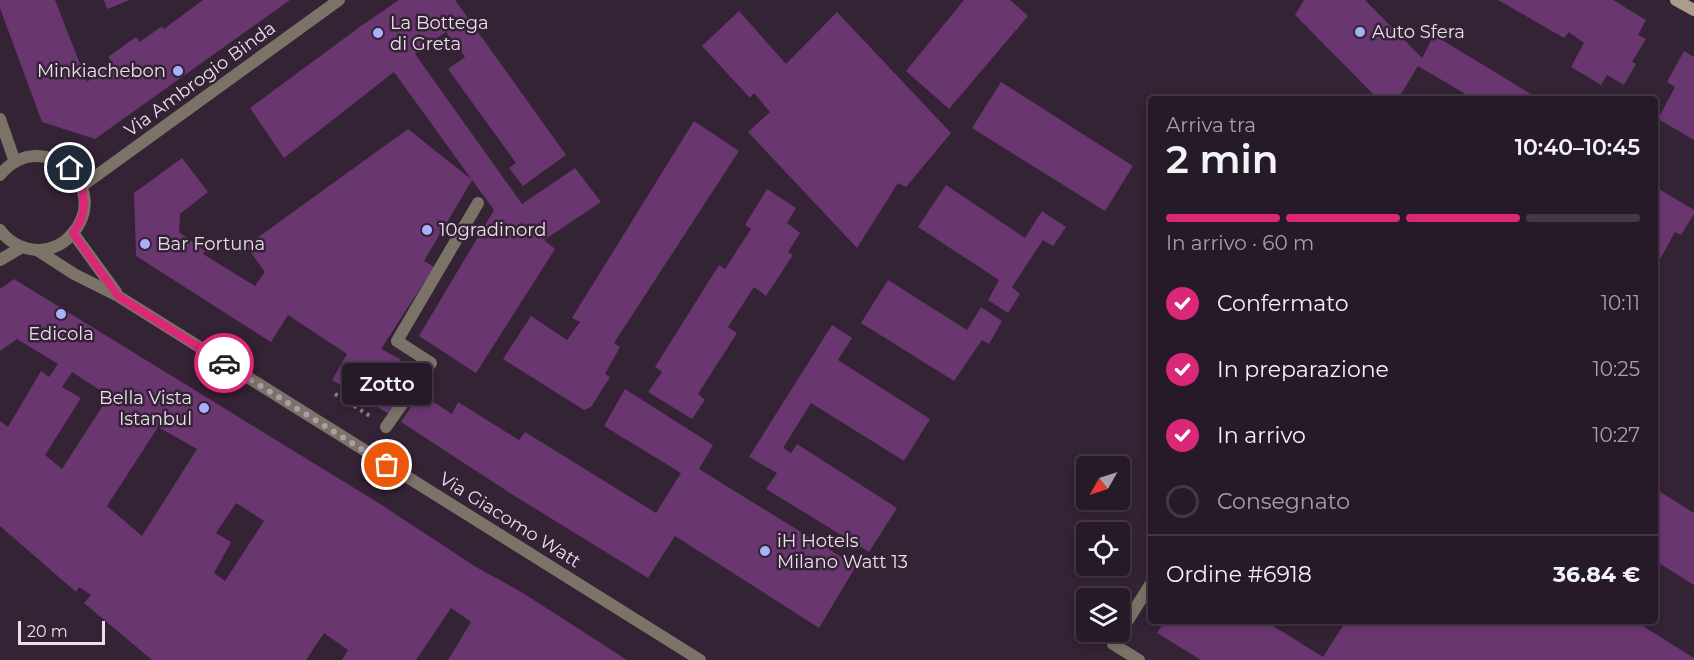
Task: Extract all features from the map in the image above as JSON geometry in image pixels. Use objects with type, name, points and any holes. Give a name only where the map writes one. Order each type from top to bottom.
[{"type":"street","name":"Via Ambrogio Binda","points":[[82,186],[339,0]]},
{"type":"street","points":[[1676,0],[1694,10]]},
{"type":"street","points":[[0,119],[15,162]]},
{"type":"street","points":[[0,175],[15,162],[32,156],[50,157],[70,168],[82,186],[84,200],[84,211],[80,222],[73,233],[56,246],[37,250],[22,247],[11,242],[0,230]]},
{"type":"street","points":[[386,427],[431,363],[397,341],[478,203]]},
{"type":"street","name":"Via Giacomo Watt","points":[[73,233],[118,296]]},
{"type":"street","points":[[0,260],[22,247]]},
{"type":"street","name":"Via Giacomo Watt","points":[[37,250],[74,274],[118,296],[700,660]]},
{"type":"street","points":[[1138,660],[1113,644],[1148,588]]},
{"type":"path","points":[[335,394],[386,427]]},
{"type":"building","points":[[0,0],[55,0],[87,82],[112,62],[108,57],[136,37],[140,42],[162,26],[164,29],[203,0],[290,0],[95,139],[42,122],[0,8]]},
{"type":"building","points":[[104,0],[130,0],[107,9]]},
{"type":"building","points":[[399,0],[455,0],[566,155],[523,186],[509,168],[516,163],[448,69],[465,57],[446,32],[415,54],[522,204],[575,168],[601,202],[544,240],[555,249],[476,373],[419,336],[494,210],[394,72],[284,158],[250,108]]},
{"type":"building","points":[[964,0],[1010,0],[1028,16],[949,109],[906,71]]},
{"type":"building","points":[[1304,0],[1365,0],[1422,58],[1434,35],[1534,96],[1469,96],[1418,66],[1400,96],[1375,96],[1295,15]]},
{"type":"building","points":[[1498,0],[1613,0],[1646,20],[1638,35],[1646,39],[1632,62],[1636,64],[1624,85],[1607,75],[1601,85],[1571,67],[1584,43],[1569,32],[1564,38]]},
{"type":"building","points":[[739,11],[786,64],[837,12],[951,133],[906,187],[898,183],[857,248],[748,132],[770,112],[754,93],[750,98],[702,46]]},
{"type":"building","points":[[1684,51],[1694,57],[1694,140],[1658,119],[1675,87],[1667,82]]},
{"type":"building","points":[[1001,82],[1133,166],[1105,211],[972,128]]},
{"type":"building","points":[[694,121],[739,151],[614,343],[620,347],[605,374],[610,377],[591,407],[584,410],[503,359],[531,316],[567,340],[580,322],[572,318]]},
{"type":"building","points":[[408,129],[472,180],[424,261],[434,267],[381,349],[400,359],[402,395],[389,414],[332,380],[347,354],[288,315],[271,342],[136,256],[134,193],[182,158],[208,192],[180,214],[179,232],[205,251],[203,254],[255,286],[265,272],[246,246]]},
{"type":"building","points":[[946,185],[1025,238],[1042,211],[1066,227],[1053,246],[1043,240],[1012,287],[1020,294],[1008,313],[988,300],[999,280],[918,227]]},
{"type":"building","points":[[1658,188],[1694,210],[1694,214],[1681,235],[1675,232],[1658,263]]},
{"type":"building","points":[[767,189],[796,208],[787,223],[800,233],[788,252],[793,255],[766,296],[754,287],[728,327],[737,333],[698,394],[705,400],[692,419],[648,392],[662,372],[655,367],[719,265],[725,269],[751,229],[745,225]]},
{"type":"building","points":[[14,279],[377,502],[476,567],[523,593],[627,660],[448,660],[471,622],[451,608],[416,660],[342,660],[348,650],[324,633],[306,660],[152,660],[84,603],[91,595],[79,587],[76,592],[0,526],[0,421],[8,427],[41,371],[49,377],[58,364],[17,339],[0,351],[0,289]],"holes":[[[72,372],[109,396],[62,469],[45,455],[81,398],[62,387]],[[158,427],[197,449],[142,536],[107,506]],[[236,503],[264,521],[225,581],[214,573],[231,542],[216,533]]]},
{"type":"building","points":[[888,280],[967,330],[981,307],[1002,321],[989,344],[982,340],[954,381],[861,323]]},
{"type":"building","points":[[832,325],[852,338],[838,360],[930,419],[904,461],[811,403],[783,448],[791,453],[797,444],[897,508],[869,552],[766,489],[777,473],[749,457]]},
{"type":"building","points":[[625,389],[713,445],[699,469],[856,566],[819,628],[675,536],[648,578],[513,495],[401,422],[420,393],[452,414],[458,402],[519,440],[525,432],[656,513],[681,473],[604,426]]},
{"type":"building","points":[[1658,490],[1694,513],[1694,585],[1658,562]]},
{"type":"building","points":[[1163,624],[1270,624],[1323,657],[1344,624],[1640,624],[1694,660],[1201,660],[1157,633]]},
{"type":"way so far","points":[[224,363],[387,465]]},
{"type":"place","name":"Auto Sfera","points":[[1360,32]]},
{"type":"place","name":"La Bottega di Greta","points":[[378,33]]},
{"type":"place","name":"Minkiachebon","points":[[178,71]]},
{"type":"place","name":"10gradinord","points":[[427,230]]},
{"type":"place","name":"Bar Fortuna","points":[[145,244]]},
{"type":"place","name":"Edicola","points":[[61,314]]},
{"type":"place","name":"Bella Vista Istanbul","points":[[204,408]]},
{"type":"place","name":"Zotto","points":[[387,465]]},
{"type":"place","name":"iH Hotels Milano Watt 13","points":[[765,551]]},
{"type":"route","points":[[70,168],[82,186],[84,200],[82,217],[73,233],[118,296],[224,363]]}]
